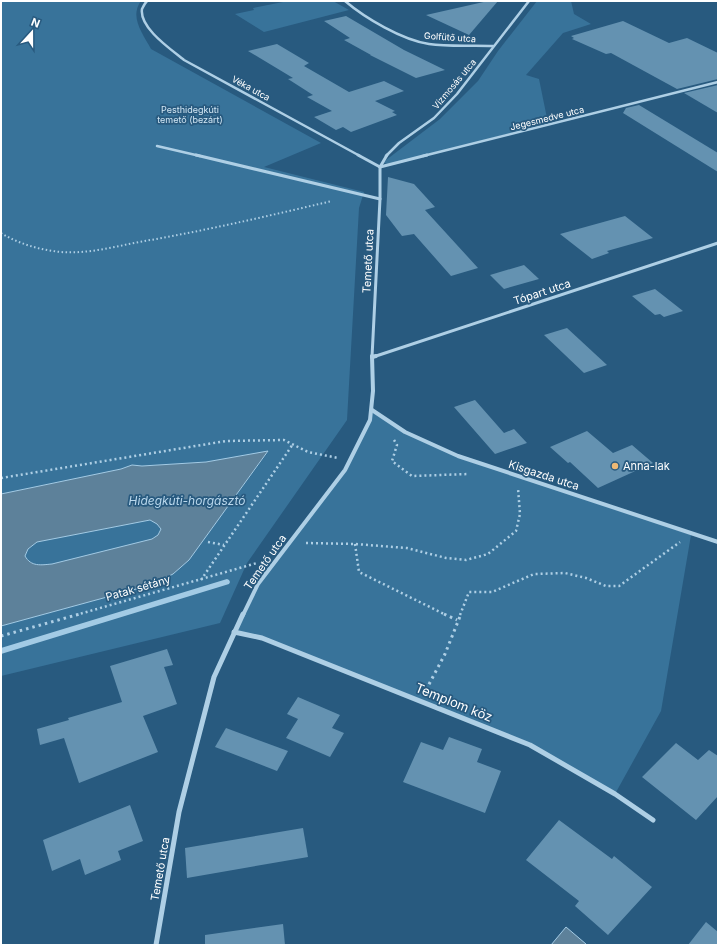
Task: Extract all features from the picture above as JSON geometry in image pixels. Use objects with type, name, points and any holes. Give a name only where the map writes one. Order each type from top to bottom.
[{"type":"street","name":"Véka utca","points":[[147,1],[142,6],[140,12],[145,24],[159,39],[184,60],[380,167]]},
{"type":"street","name":"Golfütő utca","points":[[345,1],[357,11],[406,38],[428,44],[493,46]]},
{"type":"street","name":"Vízmosás utca","points":[[380,167],[388,153],[434,118],[457,94],[529,1]]},
{"type":"street","name":"Jegesmedve utca","points":[[380,167],[718,82]]},
{"type":"street","points":[[157,146],[380,199]]},
{"type":"street","name":"Temető utca","points":[[156,945],[179,812],[214,677],[258,584],[345,470],[370,420],[372,410],[372,357],[380,199],[380,167]]},
{"type":"street","name":"Tópart utca","points":[[372,357],[718,243]]},
{"type":"street","name":"Kisgazda utca","points":[[372,410],[384,420],[428,444],[466,459],[616,507],[691,535],[718,542]]},
{"type":"street","name":"Templom köz","points":[[234,632],[262,638],[530,745],[616,794],[653,820]]},
{"type":"path","points":[[1,233],[31,246],[52,252],[86,252],[162,239],[339,199]]},
{"type":"path","points":[[384,420],[397,445],[392,461],[412,476],[472,474]]},
{"type":"path","points":[[1,478],[226,441],[284,440],[308,452],[350,460]]},
{"type":"path","points":[[201,580],[293,444]]},
{"type":"path","points":[[313,543],[355,544],[407,548],[446,558],[466,560],[488,554],[516,531],[520,514],[516,475]]},
{"type":"path","points":[[420,701],[445,654],[469,592],[492,592],[534,574],[564,573],[586,578],[606,586],[619,586],[691,535]]},
{"type":"path","points":[[208,542],[224,545]]},
{"type":"path","points":[[355,544],[358,572],[457,620]]},
{"type":"path","name":"Patak sétány","points":[[1,636],[201,580],[279,556]]},
{"type":"green space","name":"Pesthidegkúti temető (bezárt)","points":[[1,1],[141,1],[136,13],[138,25],[151,49],[321,143],[264,167],[364,192],[359,208],[347,420],[247,563],[220,623],[1,676],[1,626],[151,585],[173,574],[189,560],[268,452],[206,462],[142,466],[132,465],[121,469],[1,494]]},
{"type":"green space","points":[[288,1],[333,1],[349,10],[264,32],[235,14],[254,10],[253,8]]},
{"type":"green space","points":[[537,1],[571,1],[574,14],[591,24],[563,33],[526,75],[539,79],[548,123],[393,165],[384,163],[440,119],[478,81],[498,51]]},
{"type":"green space","points":[[372,410],[428,444],[691,535],[661,711],[615,794],[530,745],[262,638],[234,632],[258,584],[345,470],[360,443]]},
{"type":"green space","points":[[150,520],[157,524],[161,529],[158,535],[152,539],[48,565],[33,564],[27,560],[25,556],[28,549],[37,542]]},
{"type":"water","name":"Hidegkúti-horgásztó","points":[[268,451],[189,560],[173,574],[151,585],[1,626],[1,494],[121,469],[132,465],[142,466],[206,462]],"holes":[[[150,520],[157,524],[161,529],[158,535],[152,539],[52,564],[33,564],[27,560],[25,556],[28,549],[37,542]]]},
{"type":"water","points":[[566,927],[586,944],[551,945]]},
{"type":"building","points":[[488,1],[498,1],[469,35],[426,15]]},
{"type":"building","points":[[346,16],[404,50],[445,70],[416,78],[370,55],[344,40],[350,38],[324,21]]},
{"type":"building","points":[[623,21],[669,43],[687,38],[718,53],[718,79],[677,89],[611,53],[606,54],[572,39],[574,38],[571,36]]},
{"type":"building","points":[[277,44],[309,63],[304,66],[349,92],[384,81],[404,91],[375,101],[395,111],[392,112],[397,115],[351,132],[343,127],[336,130],[314,117],[332,111],[307,97],[313,95],[288,79],[293,78],[248,51]]},
{"type":"building","points":[[718,85],[718,113],[684,93]]},
{"type":"building","points":[[639,105],[718,153],[718,172],[623,113],[626,108]]},
{"type":"building","points":[[388,177],[414,184],[435,207],[425,210],[478,268],[451,276],[414,234],[402,236],[386,215]]},
{"type":"building","points":[[625,216],[653,238],[607,251],[609,253],[592,259],[560,234]]},
{"type":"building","points":[[524,265],[539,279],[504,289],[490,275]]},
{"type":"building","points":[[655,289],[683,311],[664,317],[660,314],[655,315],[632,296]]},
{"type":"building","points":[[567,328],[607,365],[584,373],[544,335]]},
{"type":"building","points":[[475,400],[504,433],[514,429],[527,443],[495,454],[454,407]]},
{"type":"building","points":[[587,431],[613,453],[632,445],[653,463],[598,488],[570,462],[568,463],[550,447]]},
{"type":"building","points":[[167,649],[173,665],[164,667],[177,704],[143,716],[158,752],[79,783],[64,738],[40,745],[37,729],[122,702],[110,666]]},
{"type":"building","points":[[298,697],[340,715],[332,728],[344,733],[330,757],[286,738],[298,719],[287,714]]},
{"type":"building","points":[[226,728],[288,751],[277,771],[215,747]]},
{"type":"building","points":[[449,737],[482,749],[477,762],[501,771],[485,813],[403,782],[421,742],[443,750]]},
{"type":"building","points":[[676,743],[698,760],[709,750],[718,756],[718,796],[696,820],[642,777]]},
{"type":"building","points":[[130,805],[143,841],[118,851],[121,860],[85,875],[80,859],[52,871],[43,840]]},
{"type":"building","points":[[559,820],[612,859],[614,856],[652,887],[608,935],[575,906],[579,901],[526,860]]},
{"type":"building","points":[[303,828],[308,857],[187,878],[185,848]]},
{"type":"building","points":[[706,922],[718,932],[718,945],[688,945]]},
{"type":"building","points":[[283,924],[285,945],[205,945],[205,935]]},
{"type":"waterway","points":[[1,651],[227,582]]},
{"type":"place","name":"Anna-lak","points":[[615,466]]}]
